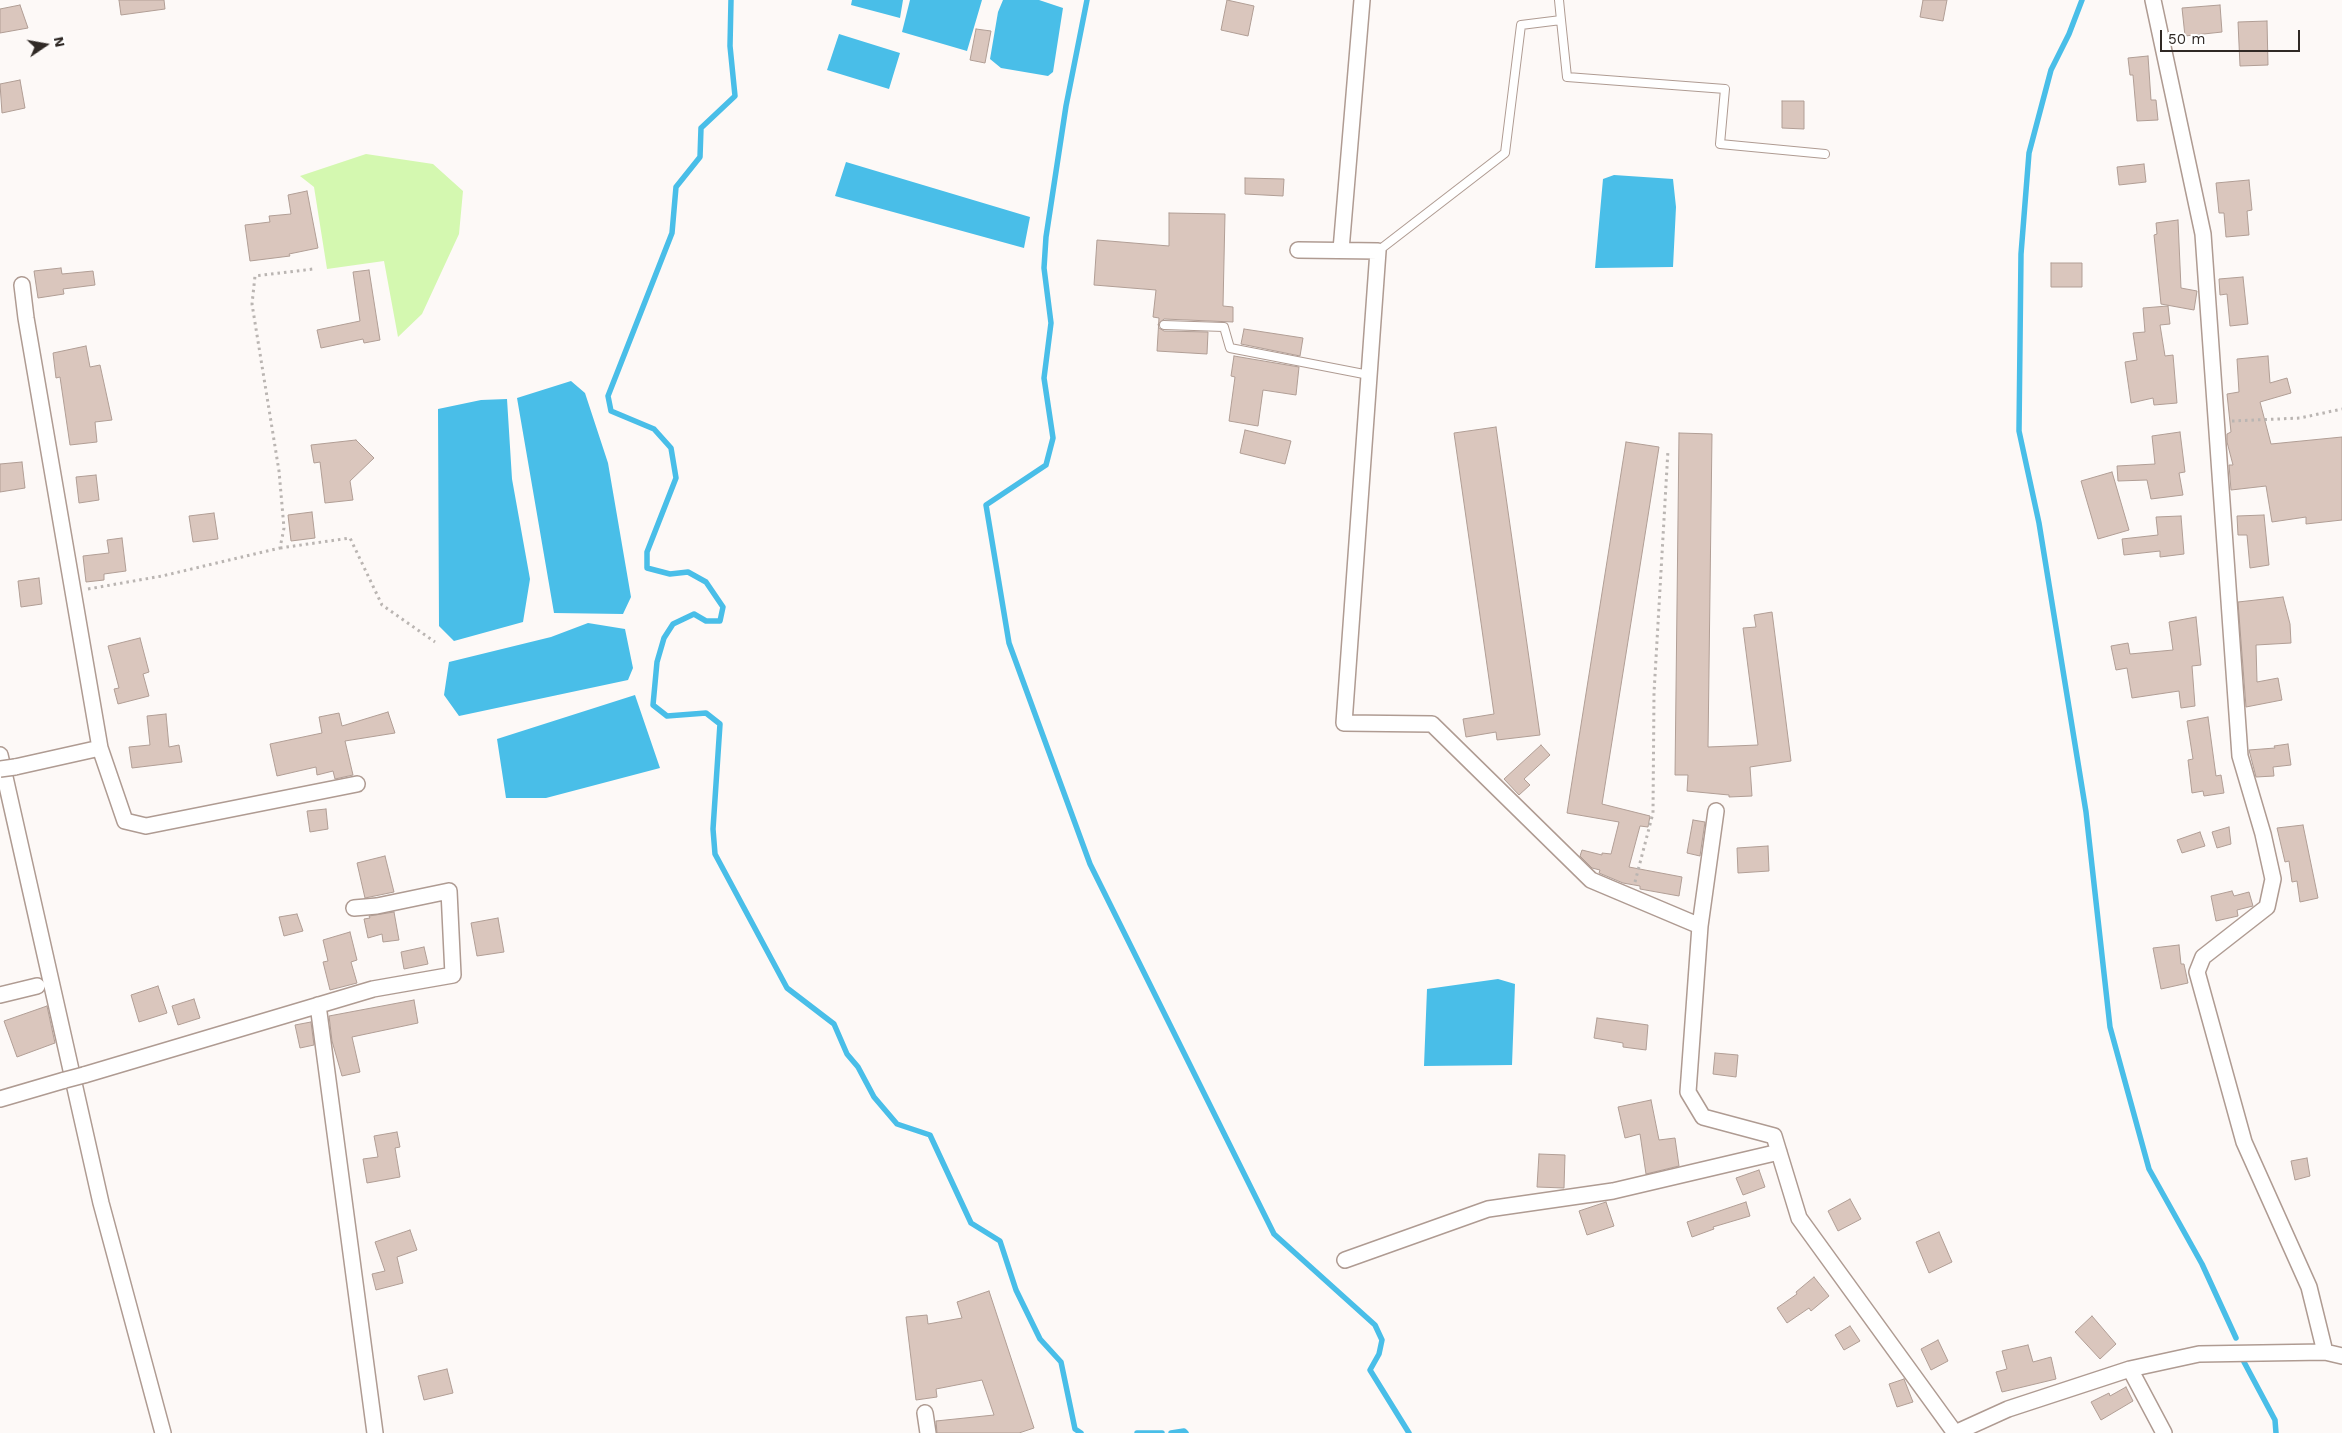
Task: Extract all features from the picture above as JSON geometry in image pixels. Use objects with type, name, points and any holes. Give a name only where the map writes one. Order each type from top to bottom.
[{"type":"street","points":[[1341,250],[1362,0]]},
{"type":"street","points":[[2153,0],[2203,234],[2240,756],[2263,834],[2273,879],[2267,907],[2203,956],[2197,972],[2244,1142],[2309,1287],[2324,1352]]},
{"type":"street","points":[[1298,250],[1378,251],[1344,723],[1432,724],[1591,880],[1700,926]]},
{"type":"street","points":[[22,285],[26,318],[100,748],[125,821],[146,826],[357,784]]},
{"type":"street","points":[[0,769],[100,748]]},
{"type":"street","points":[[0,755],[101,1203],[163,1433]]},
{"type":"street","points":[[1716,811],[1700,926],[1688,1092],[1704,1117],[1774,1136],[1799,1218],[1955,1433],[2008,1409],[2130,1369],[2199,1354],[2324,1352],[2342,1356]]},
{"type":"street","points":[[0,1099],[373,989],[454,974],[449,891],[377,906],[354,908]]},
{"type":"street","points":[[0,995],[37,986]]},
{"type":"street","points":[[318,1006],[375,1433]]},
{"type":"street","points":[[1345,1260],[1488,1209],[1613,1191],[1779,1152]]},
{"type":"street","points":[[2130,1369],[2164,1433]]},
{"type":"street","points":[[925,1413],[928,1433]]},
{"type":"lane","points":[[1559,0],[1566,77],[1725,89],[1720,144],[1825,154]]},
{"type":"lane","points":[[1378,251],[1505,153],[1521,24],[1562,20]]},
{"type":"lane","points":[[1164,325],[1224,327],[1230,348],[1369,375]]},
{"type":"path","points":[[280,548],[284,528],[278,471],[252,304],[254,276],[313,269]]},
{"type":"path","points":[[2216,421],[2300,418],[2342,409]]},
{"type":"path","points":[[1631,897],[1653,813],[1654,693],[1668,450]]},
{"type":"path","points":[[73,591],[162,576],[280,548],[350,538],[382,605],[435,642]]},
{"type":"green space","points":[[366,154],[433,164],[463,191],[459,234],[422,314],[398,337],[384,261],[327,269],[314,187],[300,176]]},
{"type":"water","points":[[852,0],[903,0],[900,18],[851,5]]},
{"type":"water","points":[[910,0],[982,0],[967,51],[902,32]]},
{"type":"water","points":[[1003,0],[1039,0],[1063,8],[1053,72],[1048,76],[1001,68],[990,59],[998,12]]},
{"type":"water","points":[[839,34],[900,53],[889,89],[827,70]]},
{"type":"water","points":[[846,162],[1030,217],[1024,248],[835,196]]},
{"type":"water","points":[[1614,175],[1673,179],[1676,207],[1673,267],[1595,268],[1603,179]]},
{"type":"water","points":[[571,381],[585,393],[608,463],[631,597],[623,614],[554,613],[517,398]]},
{"type":"water","points":[[507,399],[512,479],[530,579],[523,622],[454,641],[439,626],[438,409],[481,400]]},
{"type":"water","points":[[588,623],[625,629],[633,668],[628,680],[459,716],[444,695],[449,662],[551,637]]},
{"type":"water","points":[[635,695],[660,768],[546,798],[506,798],[497,739]]},
{"type":"water","points":[[1498,979],[1515,984],[1512,1065],[1424,1066],[1427,989]]},
{"type":"building","points":[[119,0],[164,0],[165,9],[121,15]]},
{"type":"building","points":[[1227,0],[1254,6],[1248,36],[1221,30]]},
{"type":"building","points":[[1923,0],[1947,0],[1943,21],[1920,17]]},
{"type":"building","points":[[20,5],[28,28],[0,33],[0,9]]},
{"type":"building","points":[[2220,5],[2222,32],[2185,36],[2182,8]]},
{"type":"building","points":[[2267,21],[2268,65],[2240,66],[2238,22]]},
{"type":"building","points":[[976,29],[991,31],[985,63],[970,60]]},
{"type":"building","points":[[2148,56],[2151,100],[2156,100],[2158,120],[2137,121],[2133,75],[2130,75],[2128,58]]},
{"type":"building","points":[[20,80],[25,108],[2,113],[0,84]]},
{"type":"building","points":[[1782,101],[1804,101],[1804,129],[1782,128]]},
{"type":"building","points":[[2144,164],[2146,182],[2119,185],[2117,167]]},
{"type":"building","points":[[1245,178],[1284,179],[1283,196],[1245,194]]},
{"type":"building","points":[[2249,180],[2252,210],[2247,211],[2249,235],[2226,237],[2224,213],[2219,213],[2216,183]]},
{"type":"building","points":[[307,191],[318,248],[289,254],[290,256],[250,261],[245,225],[270,222],[269,216],[291,214],[288,195]]},
{"type":"building","points":[[1169,213],[1225,214],[1223,306],[1233,307],[1233,322],[1164,319],[1159,323],[1159,318],[1153,317],[1156,290],[1094,285],[1097,240],[1169,246]]},
{"type":"building","points":[[2178,220],[2181,288],[2197,291],[2194,310],[2161,304],[2154,235],[2157,234],[2156,223]]},
{"type":"building","points":[[2051,263],[2082,263],[2082,287],[2051,287]]},
{"type":"building","points":[[61,268],[62,274],[93,271],[95,285],[63,289],[64,294],[38,298],[34,271]]},
{"type":"building","points":[[369,270],[380,340],[364,343],[363,339],[321,348],[317,330],[360,321],[353,272]]},
{"type":"building","points":[[2243,277],[2248,324],[2230,326],[2227,294],[2220,295],[2219,279]]},
{"type":"building","points":[[2168,306],[2170,324],[2160,325],[2165,356],[2173,355],[2177,403],[2154,405],[2153,398],[2131,403],[2125,362],[2137,360],[2133,333],[2145,332],[2143,308]]},
{"type":"building","points":[[1159,326],[1164,331],[1208,332],[1207,354],[1157,351]]},
{"type":"building","points":[[1244,329],[1303,338],[1300,356],[1241,344]]},
{"type":"building","points":[[86,346],[90,367],[100,365],[112,420],[95,422],[97,442],[70,445],[60,377],[56,378],[53,353]]},
{"type":"building","points":[[1234,356],[1299,367],[1296,395],[1263,390],[1258,426],[1229,421],[1235,377],[1231,376]]},
{"type":"building","points":[[2268,356],[2270,383],[2287,378],[2291,393],[2260,402],[2271,444],[2342,437],[2342,520],[2306,524],[2306,517],[2272,522],[2266,486],[2231,490],[2229,465],[2233,465],[2227,442],[2227,434],[2231,432],[2227,394],[2239,392],[2237,359]]},
{"type":"building","points":[[1496,427],[1540,735],[1497,740],[1496,732],[1466,737],[1463,719],[1494,714],[1454,433]]},
{"type":"building","points":[[1245,430],[1291,441],[1285,464],[1240,453]]},
{"type":"building","points":[[2180,432],[2185,472],[2179,473],[2183,495],[2151,499],[2147,480],[2118,481],[2117,466],[2155,464],[2152,436]]},
{"type":"building","points":[[1679,433],[1712,434],[1708,747],[1758,745],[1743,628],[1756,627],[1754,615],[1772,612],[1791,761],[1750,767],[1752,796],[1729,797],[1729,795],[1687,791],[1688,775],[1675,775]]},
{"type":"building","points":[[356,440],[374,458],[350,481],[353,500],[325,503],[320,462],[314,463],[311,445]]},
{"type":"building","points":[[1626,442],[1659,447],[1602,804],[1650,816],[1648,827],[1640,826],[1629,867],[1682,877],[1679,896],[1640,889],[1640,886],[1623,883],[1599,873],[1600,870],[1592,868],[1580,856],[1582,850],[1602,855],[1602,853],[1611,854],[1619,822],[1567,813]]},
{"type":"building","points":[[22,462],[25,488],[0,492],[0,464]]},
{"type":"building","points":[[2112,472],[2129,530],[2098,539],[2081,481]]},
{"type":"building","points":[[96,475],[99,500],[79,503],[76,477]]},
{"type":"building","points":[[312,512],[315,538],[291,541],[288,515]]},
{"type":"building","points":[[214,513],[218,539],[193,542],[189,516]]},
{"type":"building","points":[[2264,515],[2269,565],[2250,568],[2247,535],[2238,535],[2237,516]]},
{"type":"building","points":[[2181,516],[2184,554],[2160,557],[2160,551],[2124,555],[2122,539],[2158,535],[2156,517]]},
{"type":"building","points":[[122,538],[126,571],[104,574],[104,580],[86,582],[83,556],[109,553],[107,540]]},
{"type":"building","points":[[39,578],[42,604],[21,607],[18,581]]},
{"type":"building","points":[[2283,597],[2290,624],[2291,643],[2256,645],[2257,682],[2278,678],[2282,700],[2246,707],[2238,602]]},
{"type":"building","points":[[2196,617],[2201,665],[2192,666],[2195,706],[2181,708],[2179,691],[2132,698],[2127,668],[2116,670],[2111,646],[2128,643],[2130,654],[2173,650],[2169,622]]},
{"type":"building","points":[[140,638],[149,672],[143,674],[149,696],[118,704],[114,689],[119,688],[108,646]]},
{"type":"building","points":[[388,712],[395,733],[345,741],[353,775],[335,779],[333,771],[317,775],[316,767],[277,776],[270,744],[322,733],[319,717],[339,713],[342,726]]},
{"type":"building","points":[[166,714],[169,747],[179,745],[182,762],[132,768],[129,747],[150,745],[147,716]]},
{"type":"building","points":[[2208,717],[2216,776],[2221,775],[2224,793],[2204,796],[2203,791],[2192,793],[2188,760],[2193,759],[2187,721]]},
{"type":"building","points":[[2288,744],[2291,765],[2273,767],[2274,776],[2256,777],[2249,750],[2275,748],[2274,746]]},
{"type":"building","points":[[1541,745],[1550,755],[1524,779],[1530,785],[1519,795],[1504,779]]},
{"type":"building","points":[[326,809],[328,829],[310,832],[307,811]]},
{"type":"building","points":[[1693,820],[1705,822],[1700,856],[1687,853]]},
{"type":"building","points":[[2303,825],[2318,898],[2300,902],[2297,881],[2292,882],[2289,861],[2285,862],[2277,828]]},
{"type":"building","points":[[2229,827],[2231,844],[2217,848],[2212,832]]},
{"type":"building","points":[[2200,832],[2205,846],[2182,853],[2177,840]]},
{"type":"building","points":[[1768,846],[1769,871],[1738,873],[1737,848]]},
{"type":"building","points":[[385,856],[394,892],[365,898],[357,863]]},
{"type":"building","points":[[2232,891],[2234,896],[2249,892],[2253,906],[2237,910],[2238,916],[2216,921],[2211,896]]},
{"type":"building","points":[[394,912],[399,940],[383,942],[382,934],[368,938],[364,919],[370,918],[369,916]]},
{"type":"building","points":[[297,914],[303,931],[284,936],[279,917]]},
{"type":"building","points":[[498,918],[504,952],[477,956],[471,923]]},
{"type":"building","points":[[350,932],[357,960],[351,962],[357,983],[330,990],[323,962],[328,961],[323,940]]},
{"type":"building","points":[[2179,945],[2181,964],[2184,964],[2188,983],[2161,989],[2153,948]]},
{"type":"building","points":[[424,947],[428,964],[404,969],[401,952]]},
{"type":"building","points":[[158,986],[167,1013],[139,1022],[131,995]]},
{"type":"building","points":[[194,999],[200,1018],[178,1025],[172,1006]]},
{"type":"building","points":[[414,1000],[418,1023],[352,1037],[360,1072],[342,1076],[332,1041],[329,1016]]},
{"type":"building","points":[[47,1006],[55,1043],[17,1057],[4,1021]]},
{"type":"building","points":[[1597,1018],[1648,1025],[1646,1050],[1623,1047],[1623,1043],[1594,1038]]},
{"type":"building","points":[[311,1022],[314,1045],[300,1048],[295,1025]]},
{"type":"building","points":[[1715,1053],[1738,1055],[1736,1077],[1713,1074]]},
{"type":"building","points":[[1651,1100],[1659,1140],[1675,1138],[1679,1166],[1646,1174],[1640,1134],[1625,1138],[1618,1107]]},
{"type":"building","points":[[397,1132],[400,1147],[395,1148],[400,1177],[367,1183],[363,1159],[378,1157],[374,1136]]},
{"type":"building","points":[[1539,1154],[1565,1155],[1564,1188],[1537,1187]]},
{"type":"building","points":[[2307,1158],[2310,1176],[2295,1180],[2291,1161]]},
{"type":"building","points":[[1759,1170],[1765,1187],[1743,1195],[1736,1178]]},
{"type":"building","points":[[1850,1199],[1861,1219],[1838,1231],[1828,1211]]},
{"type":"building","points":[[1606,1202],[1614,1226],[1587,1235],[1579,1211]]},
{"type":"building","points":[[1746,1202],[1750,1216],[1713,1227],[1714,1229],[1692,1237],[1687,1222]]},
{"type":"building","points":[[410,1230],[417,1250],[397,1257],[403,1283],[376,1290],[372,1274],[385,1271],[375,1242]]},
{"type":"building","points":[[1939,1232],[1952,1262],[1929,1273],[1916,1242]]},
{"type":"building","points":[[1814,1277],[1829,1296],[1811,1311],[1809,1308],[1787,1323],[1777,1308],[1797,1294],[1796,1292]]},
{"type":"building","points":[[989,1291],[1034,1428],[1019,1433],[937,1433],[936,1421],[994,1415],[982,1380],[936,1389],[937,1397],[916,1400],[906,1317],[927,1315],[928,1324],[962,1318],[957,1302]]},
{"type":"building","points":[[2092,1316],[2116,1344],[2100,1359],[2075,1332]]},
{"type":"building","points":[[1850,1326],[1860,1341],[1844,1350],[1835,1335]]},
{"type":"building","points":[[1938,1340],[1948,1361],[1931,1370],[1921,1349]]},
{"type":"building","points":[[2028,1345],[2033,1362],[2051,1357],[2056,1379],[2002,1392],[1996,1372],[2007,1369],[2002,1351]]},
{"type":"building","points":[[447,1369],[453,1393],[424,1400],[418,1376]]},
{"type":"building","points":[[1904,1379],[1913,1402],[1897,1407],[1889,1384]]},
{"type":"building","points":[[2126,1387],[2133,1401],[2101,1420],[2091,1402],[2109,1393],[2110,1396]]},
{"type":"waterway","points":[[731,0],[730,46],[735,96],[701,128],[700,157],[676,187],[672,233],[608,396],[611,411],[654,429],[671,448],[676,478],[647,552],[647,568],[670,574],[688,572],[706,582],[723,607],[720,621],[706,621],[694,614],[673,624],[664,638],[657,662],[653,705],[667,716],[706,713],[720,724],[713,829],[715,854],[787,988],[834,1024],[847,1054],[858,1067],[874,1097],[897,1124],[930,1135],[971,1223],[1000,1241],[1016,1290],[1040,1339],[1061,1362],[1075,1429],[1081,1433]]},
{"type":"waterway","points":[[1087,0],[1066,106],[1046,237],[1044,268],[1051,323],[1044,378],[1053,438],[1046,465],[986,505],[1009,643],[1090,864],[1274,1234],[1375,1325],[1382,1340],[1379,1354],[1370,1370],[1409,1433]]},
{"type":"waterway","points":[[2082,0],[2069,34],[2051,70],[2029,153],[2021,254],[2019,431],[2039,523],[2086,812],[2110,1027],[2149,1169],[2202,1264],[2236,1338]]},
{"type":"waterway","points":[[2244,1362],[2275,1420],[2276,1433]]},
{"type":"waterway","points":[[1171,1433],[1184,1431],[1186,1433]]},
{"type":"waterway","points":[[1137,1433],[1162,1433]]}]
